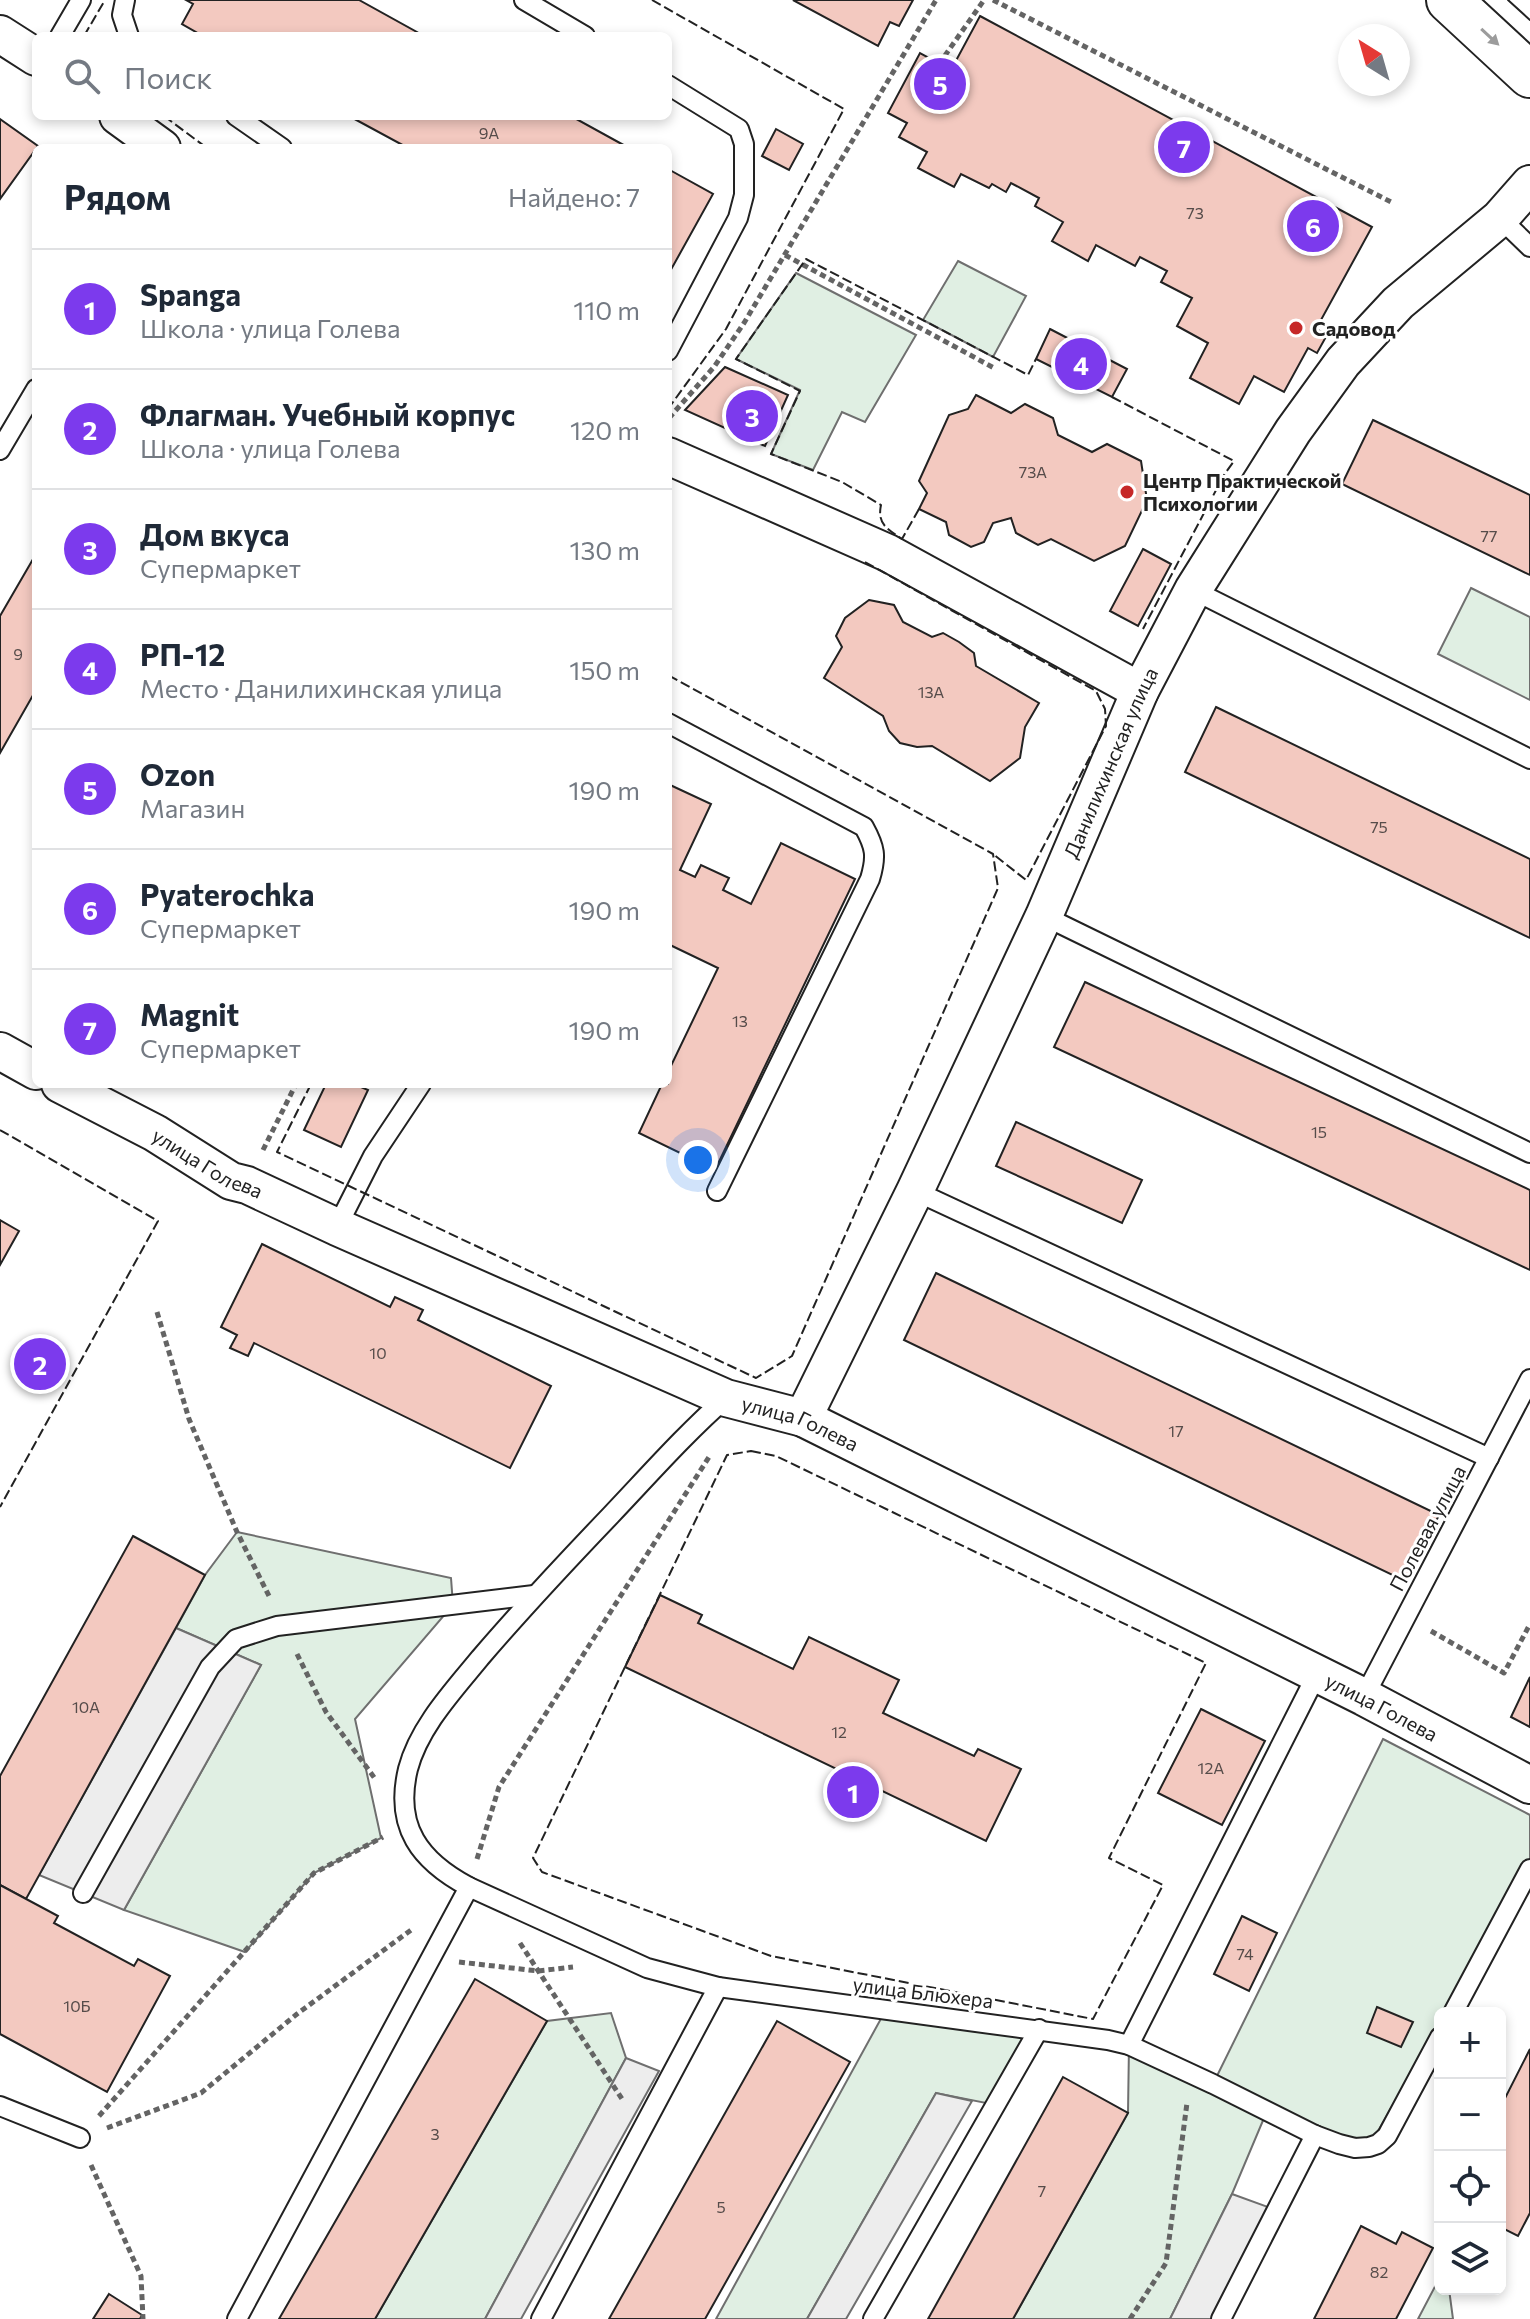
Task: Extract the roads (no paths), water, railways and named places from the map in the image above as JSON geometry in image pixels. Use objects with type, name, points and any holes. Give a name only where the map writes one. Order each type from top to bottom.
[{"type":"main road","points":[[1449,0],[1530,75]]},
{"type":"street","points":[[0,34],[32,54]]},
{"type":"street","points":[[124,120],[156,144]]},
{"type":"street","name":"Данилихинская улица","points":[[803,1418],[915,1191],[1044,916],[1140,691],[1193,590],[1293,431],[1343,362],[1398,303],[1500,218],[1530,184]]},
{"type":"street","points":[[672,458],[888,553],[1140,691]]},
{"type":"street","points":[[0,1051],[32,1069]]},
{"type":"street","name":"улица Голева","points":[[68,1088],[155,1133],[231,1181],[247,1185],[726,1398],[803,1418],[1364,1697],[1530,1785]]},
{"type":"lane","points":[[62,32],[81,0]]},
{"type":"lane","points":[[125,0],[122,15],[128,32]]},
{"type":"lane","points":[[524,0],[578,32]]},
{"type":"lane","points":[[672,87],[739,129],[744,144],[744,195],[733,231],[672,344]]},
{"type":"lane","points":[[242,120],[276,144]]},
{"type":"lane","points":[[1500,218],[1530,247]]},
{"type":"lane","points":[[0,450],[32,396]]},
{"type":"lane","points":[[1193,590],[1530,759]]},
{"type":"lane","points":[[672,725],[864,827],[872,841],[876,860],[864,893],[717,1191]]},
{"type":"lane","points":[[1044,916],[1530,1153]]},
{"type":"lane","points":[[337,1227],[373,1156],[418,1088]]},
{"type":"lane","points":[[915,1191],[1489,1458]]},
{"type":"lane","name":"Полевая улица","points":[[1364,1697],[1530,1379]]},
{"type":"lane","points":[[83,1893],[210,1667],[236,1639],[283,1626],[534,1595],[726,1398]]},
{"type":"lane","name":"улица Блюхера","points":[[534,1595],[447,1698],[415,1749],[408,1772],[405,1798],[408,1824],[427,1859],[446,1875],[469,1887],[647,1968],[718,1987],[1039,2029],[1129,2045],[1315,2135],[1355,2148],[1378,2144],[1387,2136],[1434,2048]]},
{"type":"lane","points":[[1129,2045],[1317,1674]]},
{"type":"lane","points":[[1456,2007],[1530,1869]]},
{"type":"lane","points":[[237,2319],[469,1887]]},
{"type":"lane","points":[[541,2319],[718,1987]]},
{"type":"lane","points":[[873,2319],[1039,2029]]},
{"type":"lane","points":[[0,2106],[80,2138]]},
{"type":"lane","points":[[1221,2319],[1315,2135]]},
{"type":"tram line","points":[[1508,0],[1530,20]]},
{"type":"place","name":"Ozon","points":[[940,84]]},
{"type":"place","name":"Magnit","points":[[1184,147]]},
{"type":"place","name":"Pyaterochka","points":[[1313,226]]},
{"type":"place","name":"Садовод","points":[[1296,328]]},
{"type":"place","name":"РП-12","points":[[1081,364]]},
{"type":"place","name":"Дом вкуса","points":[[752,416]]},
{"type":"place","name":"Центр Практической Психологии","points":[[1127,492]]},
{"type":"place","name":"Флагман. Учебный корпус","points":[[40,1364]]},
{"type":"place","name":"Spanga","points":[[853,1792]]}]
